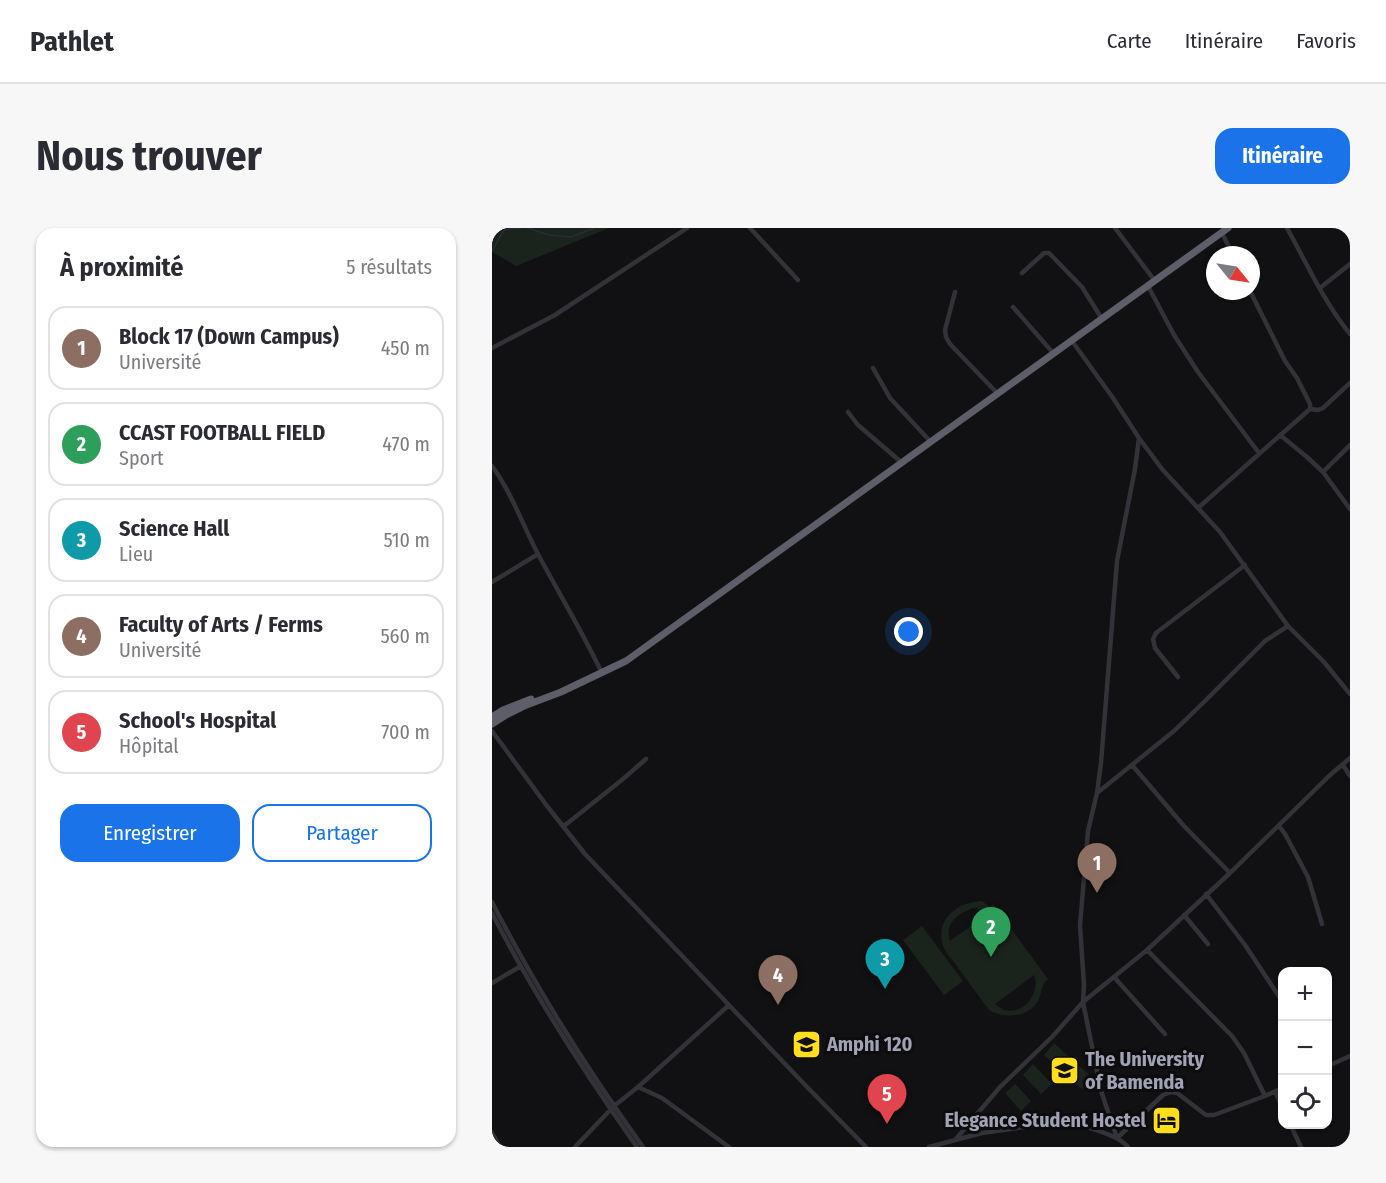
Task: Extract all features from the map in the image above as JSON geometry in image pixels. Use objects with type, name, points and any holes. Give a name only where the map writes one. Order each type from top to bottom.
[{"type":"highway","points":[[492,724],[506,715],[602,674],[626,661],[1225,230]]},
{"type":"highway","points":[[492,717],[523,702],[568,688]]},
{"type":"street","points":[[492,348],[555,315],[687,228]]},
{"type":"street","points":[[750,228],[798,280]]},
{"type":"street","points":[[1115,228],[1155,281]]},
{"type":"street","points":[[1287,228],[1333,310],[1350,334]]},
{"type":"street","points":[[1225,230],[1230,246]]},
{"type":"street","points":[[1022,273],[1044,254],[1049,253],[1082,287],[1102,319]]},
{"type":"street","points":[[1320,288],[1350,264]]},
{"type":"street","points":[[1148,285],[1174,335],[1198,372],[1260,453]]},
{"type":"street","points":[[955,292],[945,330],[946,337],[998,394]]},
{"type":"street","points":[[1254,300],[1285,361],[1310,404],[1310,409]]},
{"type":"street","points":[[1013,307],[1054,354]]},
{"type":"street","points":[[1072,341],[1162,469],[1220,532],[1288,626],[1324,662],[1350,694]]},
{"type":"street","points":[[873,368],[890,398],[930,441]]},
{"type":"street","points":[[1198,508],[1310,409],[1323,408],[1350,383]]},
{"type":"street","points":[[848,412],[858,425],[901,462]]},
{"type":"street","points":[[1281,435],[1323,472],[1350,509]]},
{"type":"street","points":[[1117,1138],[1101,1091],[1083,1002],[1080,926],[1088,831],[1101,763],[1117,561],[1139,438]]},
{"type":"street","points":[[1323,472],[1350,445]]},
{"type":"street","points":[[492,466],[506,488],[538,554],[602,674]]},
{"type":"street","points":[[492,582],[538,554]]},
{"type":"street","points":[[1178,676],[1155,648],[1153,639],[1156,633],[1245,565]]},
{"type":"street","points":[[1097,793],[1174,731],[1265,641],[1288,626]]},
{"type":"street","points":[[492,732],[585,854],[866,1147]]},
{"type":"street","points":[[956,1139],[1000,1087],[1052,1037],[1083,1002],[1147,950],[1350,758]]},
{"type":"street","points":[[564,826],[646,759]]},
{"type":"street","points":[[1132,765],[1184,826],[1230,873]]},
{"type":"street","points":[[1342,765],[1350,776]]},
{"type":"street","points":[[1279,826],[1308,878],[1322,924]]},
{"type":"street","points":[[1206,894],[1245,945],[1278,996]]},
{"type":"street","points":[[492,902],[557,1019],[637,1147]]},
{"type":"street","points":[[492,913],[553,1022],[612,1108],[643,1147]]},
{"type":"street","points":[[1184,915],[1208,944]]},
{"type":"street","points":[[1147,950],[1233,1036],[1265,1096]]},
{"type":"street","points":[[492,983],[521,966]]},
{"type":"street","points":[[1114,976],[1165,1034]]},
{"type":"street","points":[[575,1147],[612,1108],[729,1005]]},
{"type":"street","points":[[1332,1064],[1350,1056]]},
{"type":"street","points":[[638,1087],[662,1098],[729,1147]]},
{"type":"street","points":[[1117,1138],[1164,1095],[1171,1092],[1177,1093],[1206,1115],[1214,1115],[1278,1090]]},
{"type":"street","points":[[1275,1091],[1278,1098]]},
{"type":"street","points":[[929,1147],[982,1132],[1062,1122],[1117,1138],[1128,1147]]},
{"type":"street","points":[[1292,1129],[1301,1147]]},
{"type":"street","points":[[492,1132],[500,1147]]},
{"type":"shaded area","points":[[492,228],[609,228],[516,266],[492,252]]},
{"type":"shaded area","points":[[982,901],[990,907],[993,904],[1048,979],[1034,1007],[1022,1014],[1009,1016],[989,1010],[944,949],[941,936],[945,920],[957,908]],"holes":[[[973,908],[989,913],[950,941],[951,924],[958,916]],[[1034,975],[1035,989],[1024,1006],[1011,1011],[1004,1010],[995,1004]]]},
{"type":"shaded area","points":[[922,926],[963,981],[944,995],[903,940]]},
{"type":"shaded area","points":[[1054,1043],[1072,1060],[1062,1071],[1044,1055]]},
{"type":"shaded area","points":[[1074,1062],[1093,1078],[1082,1089],[1064,1073]]},
{"type":"shaded area","points":[[1033,1064],[1052,1084],[1041,1094],[1023,1075]]},
{"type":"shaded area","points":[[1015,1084],[1031,1101],[1021,1111],[1005,1093]]},
{"type":"waterway","points":[[492,251],[504,230],[521,228]]},
{"type":"waterway","points":[[528,228],[549,235],[571,237],[594,228]]},
{"type":"place","name":"Block 17 (Down Campus)","points":[[1097,893]]},
{"type":"place","name":"CCAST FOOTBALL FIELD","points":[[991,957]]},
{"type":"place","name":"Science Hall","points":[[885,989]]},
{"type":"place","name":"Faculty of Arts / Ferms","points":[[778,1005]]},
{"type":"place","name":"Amphi 120","points":[[806,1044]]},
{"type":"place","name":"The University of Bamenda","points":[[1064,1070]]},
{"type":"place","name":"Elegance Student Hostel","points":[[1167,1120]]},
{"type":"place","name":"School's Hospital","points":[[887,1124]]}]
